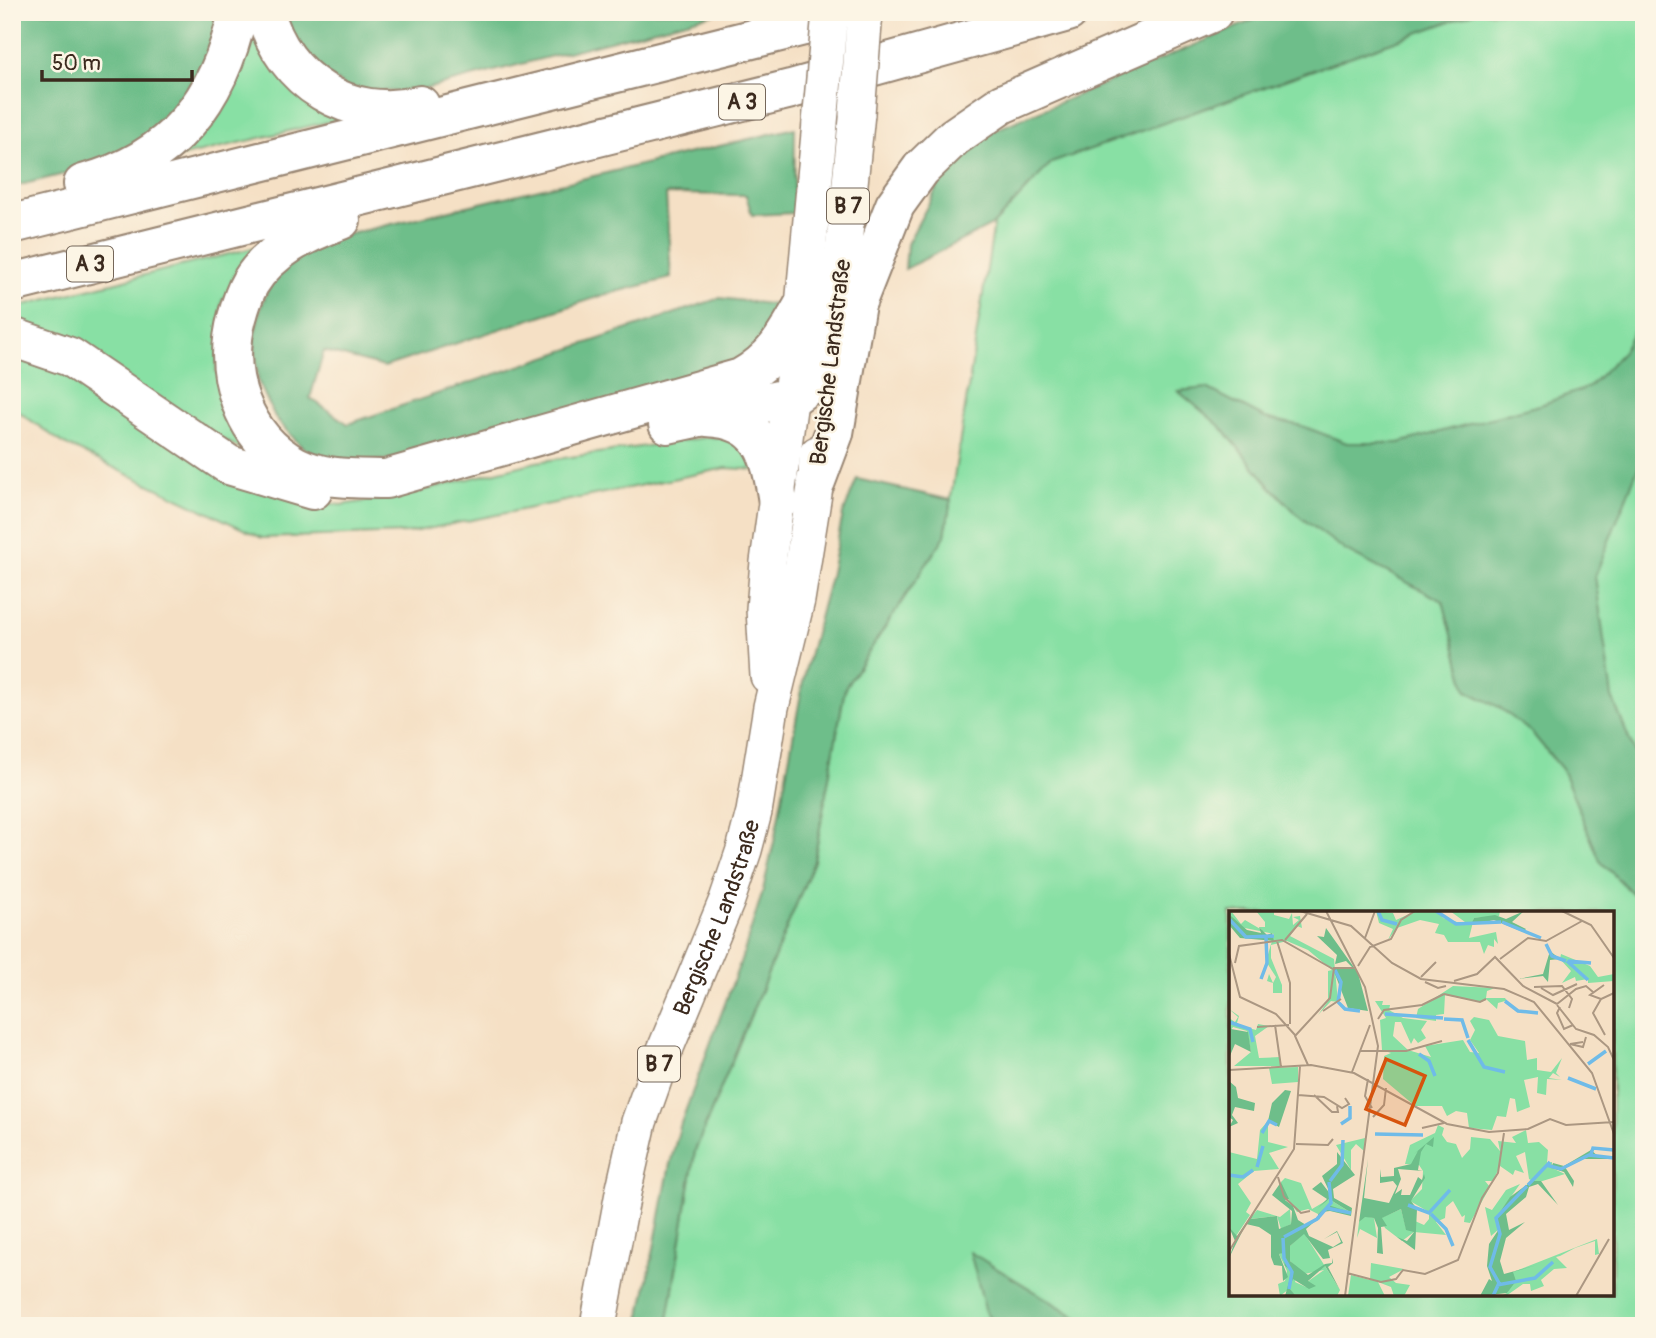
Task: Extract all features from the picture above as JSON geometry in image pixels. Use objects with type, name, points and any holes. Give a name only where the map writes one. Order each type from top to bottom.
[{"type":"highway","points":[[12,203],[110,177],[148,158],[165,144],[186,124],[211,90],[231,44],[238,12]]},
{"type":"highway","points":[[265,12],[269,29],[280,51],[302,76],[327,95],[356,107],[398,111],[444,99],[491,106]]},
{"type":"highway","points":[[12,224],[860,12]]},
{"type":"highway","name":"A 3","points":[[12,283],[791,89],[1068,12]]},
{"type":"highway","points":[[816,481],[834,433],[856,304],[895,205],[921,169],[954,137],[1002,104],[1213,12]]},
{"type":"highway","points":[[498,163],[312,231],[284,247],[250,283],[234,331],[233,381],[251,424],[279,454],[297,466],[340,478],[386,479],[506,446],[741,378],[757,369],[779,348],[803,306]]},
{"type":"highway","points":[[12,337],[70,357],[229,465],[337,497],[416,485],[509,457],[792,397],[810,384],[827,364]]},
{"type":"highway","points":[[701,417],[732,419],[747,427],[758,438],[772,469],[778,502]]},
{"type":"main road","name":"Bergische Landstraße","points":[[771,707],[764,609],[803,306],[830,12]]},
{"type":"main road","name":"Bergische Landstraße","points":[[598,1326],[631,1150],[662,1057],[710,944],[744,850],[761,776],[771,707],[797,600],[816,481],[818,433],[845,234],[865,12]]},
{"type":"green space","points":[[12,12],[228,12],[221,34],[167,124],[105,164],[12,187]]},
{"type":"green space","points":[[249,12],[353,116],[150,164]]},
{"type":"green space","points":[[278,12],[721,12],[410,93],[347,88],[303,58]]},
{"type":"green space","points":[[1272,12],[1476,12],[1051,163],[994,224],[905,269],[907,244],[960,145]]},
{"type":"green space","points":[[1476,12],[1644,12],[1644,1326],[667,1326],[695,1151],[814,861],[845,688],[945,535],[994,224],[1051,163]]},
{"type":"green space","points":[[795,128],[794,213],[752,215],[746,195],[666,194],[671,278],[604,295],[384,367],[324,351],[310,398],[348,424],[720,298],[777,305],[751,359],[445,454],[335,465],[302,447],[276,419],[258,381],[254,337],[260,309],[270,284],[288,265],[325,240]]},
{"type":"green space","points":[[269,244],[222,301],[216,372],[270,463],[194,426],[12,322],[12,308]]},
{"type":"green space","points":[[1644,312],[1644,453],[1595,576],[1612,697],[1644,776],[1644,902],[1600,861],[1562,769],[1532,733],[1499,707],[1467,691],[1443,601],[1346,551],[1300,517],[1221,427],[1178,391],[1207,388],[1265,418],[1302,426],[1347,443],[1399,443],[1543,404],[1589,387],[1622,353]]},
{"type":"green space","points":[[12,358],[68,373],[285,495],[340,505],[396,497],[536,462],[708,437],[731,438],[762,470],[726,468],[408,533],[262,538],[64,444],[12,407]]},
{"type":"green space","points":[[857,479],[951,500],[945,536],[845,688],[814,861],[695,1151],[667,1326],[639,1326],[670,1164],[681,1123],[744,952],[763,890],[805,671],[830,577],[843,514]]},
{"type":"green space","points":[[970,1252],[1091,1326],[996,1326],[986,1313]]}]
